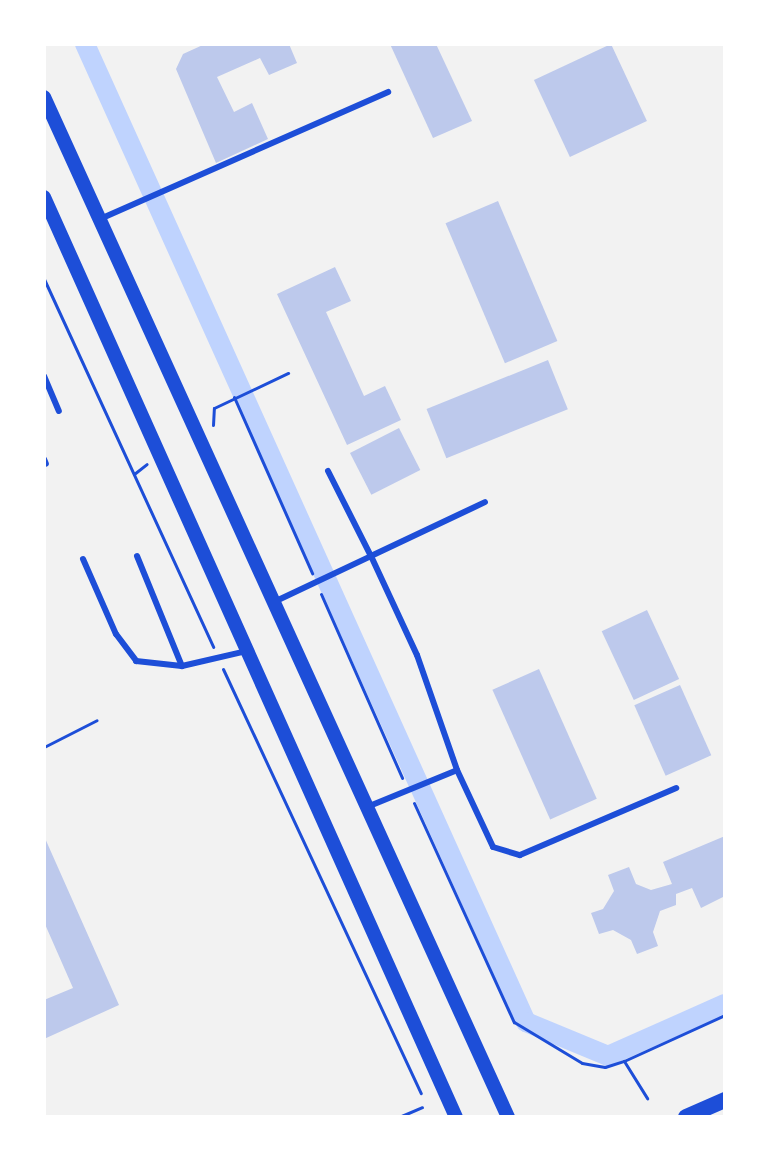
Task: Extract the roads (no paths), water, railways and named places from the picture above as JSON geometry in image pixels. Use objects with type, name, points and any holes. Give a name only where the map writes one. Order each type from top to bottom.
[{"type":"main road","points":[[686,1117],[725,1100]]},
{"type":"street","points":[[44,97],[508,1117]]},
{"type":"street","points":[[44,197],[456,1117]]},
{"type":"lane","points":[[100,219],[172,190],[388,92]]},
{"type":"lane","points":[[44,376],[59,411]]},
{"type":"lane","points":[[328,471],[417,655],[457,770],[493,847],[520,855],[676,788]]},
{"type":"lane","points":[[274,602],[485,502]]},
{"type":"lane","points":[[137,556],[182,666]]},
{"type":"lane","points":[[83,559],[116,634],[136,661],[182,666],[219,660],[247,651]]},
{"type":"lane","points":[[367,807],[457,770]]},
{"type":"waterway","points":[[85,44],[526,1022],[608,1056],[725,1004]]}]
